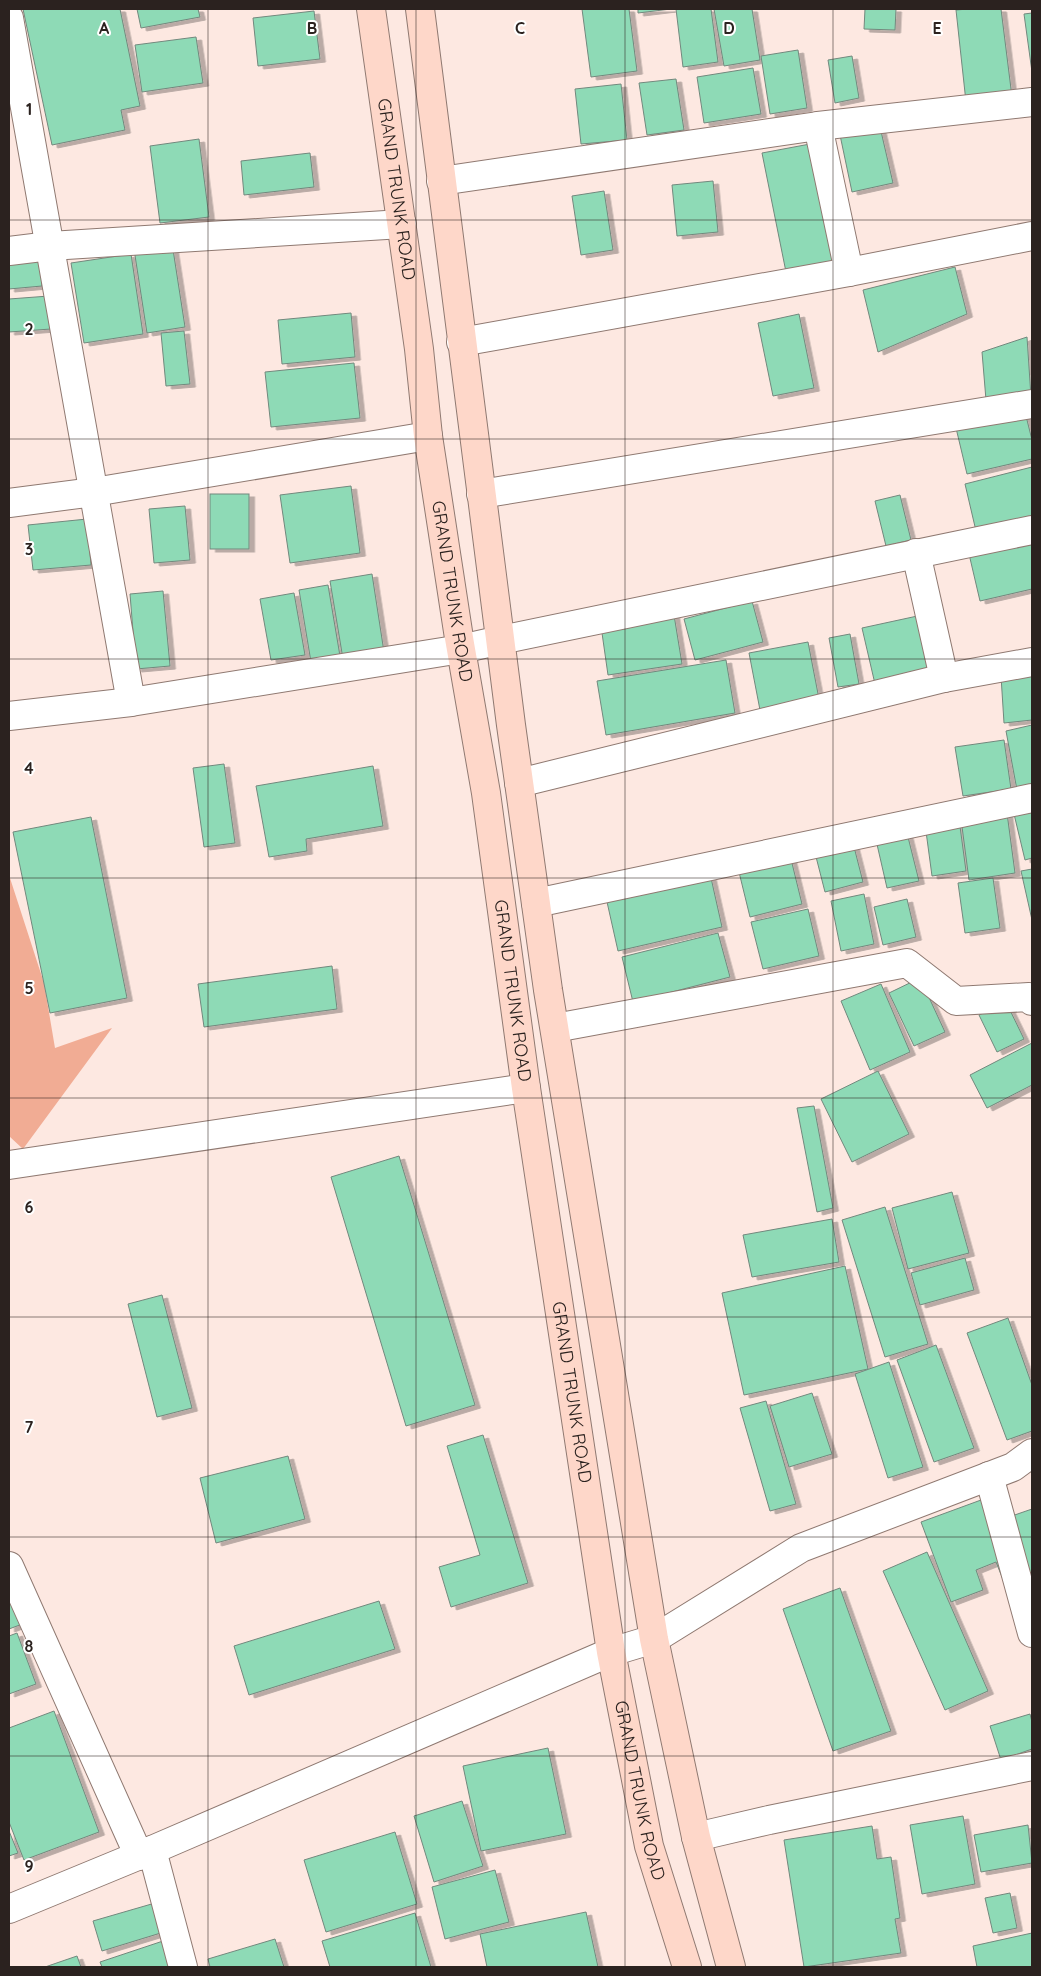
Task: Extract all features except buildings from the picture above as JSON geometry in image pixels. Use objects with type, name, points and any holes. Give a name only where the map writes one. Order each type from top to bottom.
[{"type":"main road","name":"GRAND TRUNK ROAD","points":[[371,9],[402,224],[428,436],[461,649],[486,793],[526,1088],[611,1652],[649,1846],[687,1967]]},
{"type":"main road","name":"GRAND TRUNK ROAD","points":[[420,9],[461,342],[519,783],[555,1028],[654,1639],[696,1837],[731,1967]]},
{"type":"street","points":[[9,18],[131,702]]},
{"type":"street","points":[[441,181],[818,126],[1032,102]]},
{"type":"street","points":[[818,126],[849,272]]},
{"type":"street","points":[[9,251],[50,246],[402,224]]},
{"type":"street","points":[[461,342],[849,272],[1032,236]]},
{"type":"street","points":[[482,494],[1032,404]]},
{"type":"street","points":[[9,503],[94,492],[428,436]]},
{"type":"street","points":[[9,716],[131,702],[461,649],[1032,530]]},
{"type":"street","points":[[916,554],[944,678]]},
{"type":"street","points":[[519,783],[944,678],[1032,662]]},
{"type":"street","points":[[536,903],[1032,798]]},
{"type":"street","points":[[555,1028],[907,963],[956,1001],[1029,997],[1032,1002]]},
{"type":"street","points":[[9,1165],[526,1088]]},
{"type":"street","points":[[9,1909],[146,1853],[611,1652],[654,1639],[801,1548],[1013,1467],[1032,1453]]},
{"type":"street","points":[[989,1476],[1032,1633]]},
{"type":"street","points":[[9,1566],[146,1853],[182,1967]]},
{"type":"street","points":[[696,1837],[769,1820],[1032,1766]]},
{"type":"shaded area","points":[[9,875],[44,983],[55,1048],[112,1028],[23,1149],[9,1136]]}]
